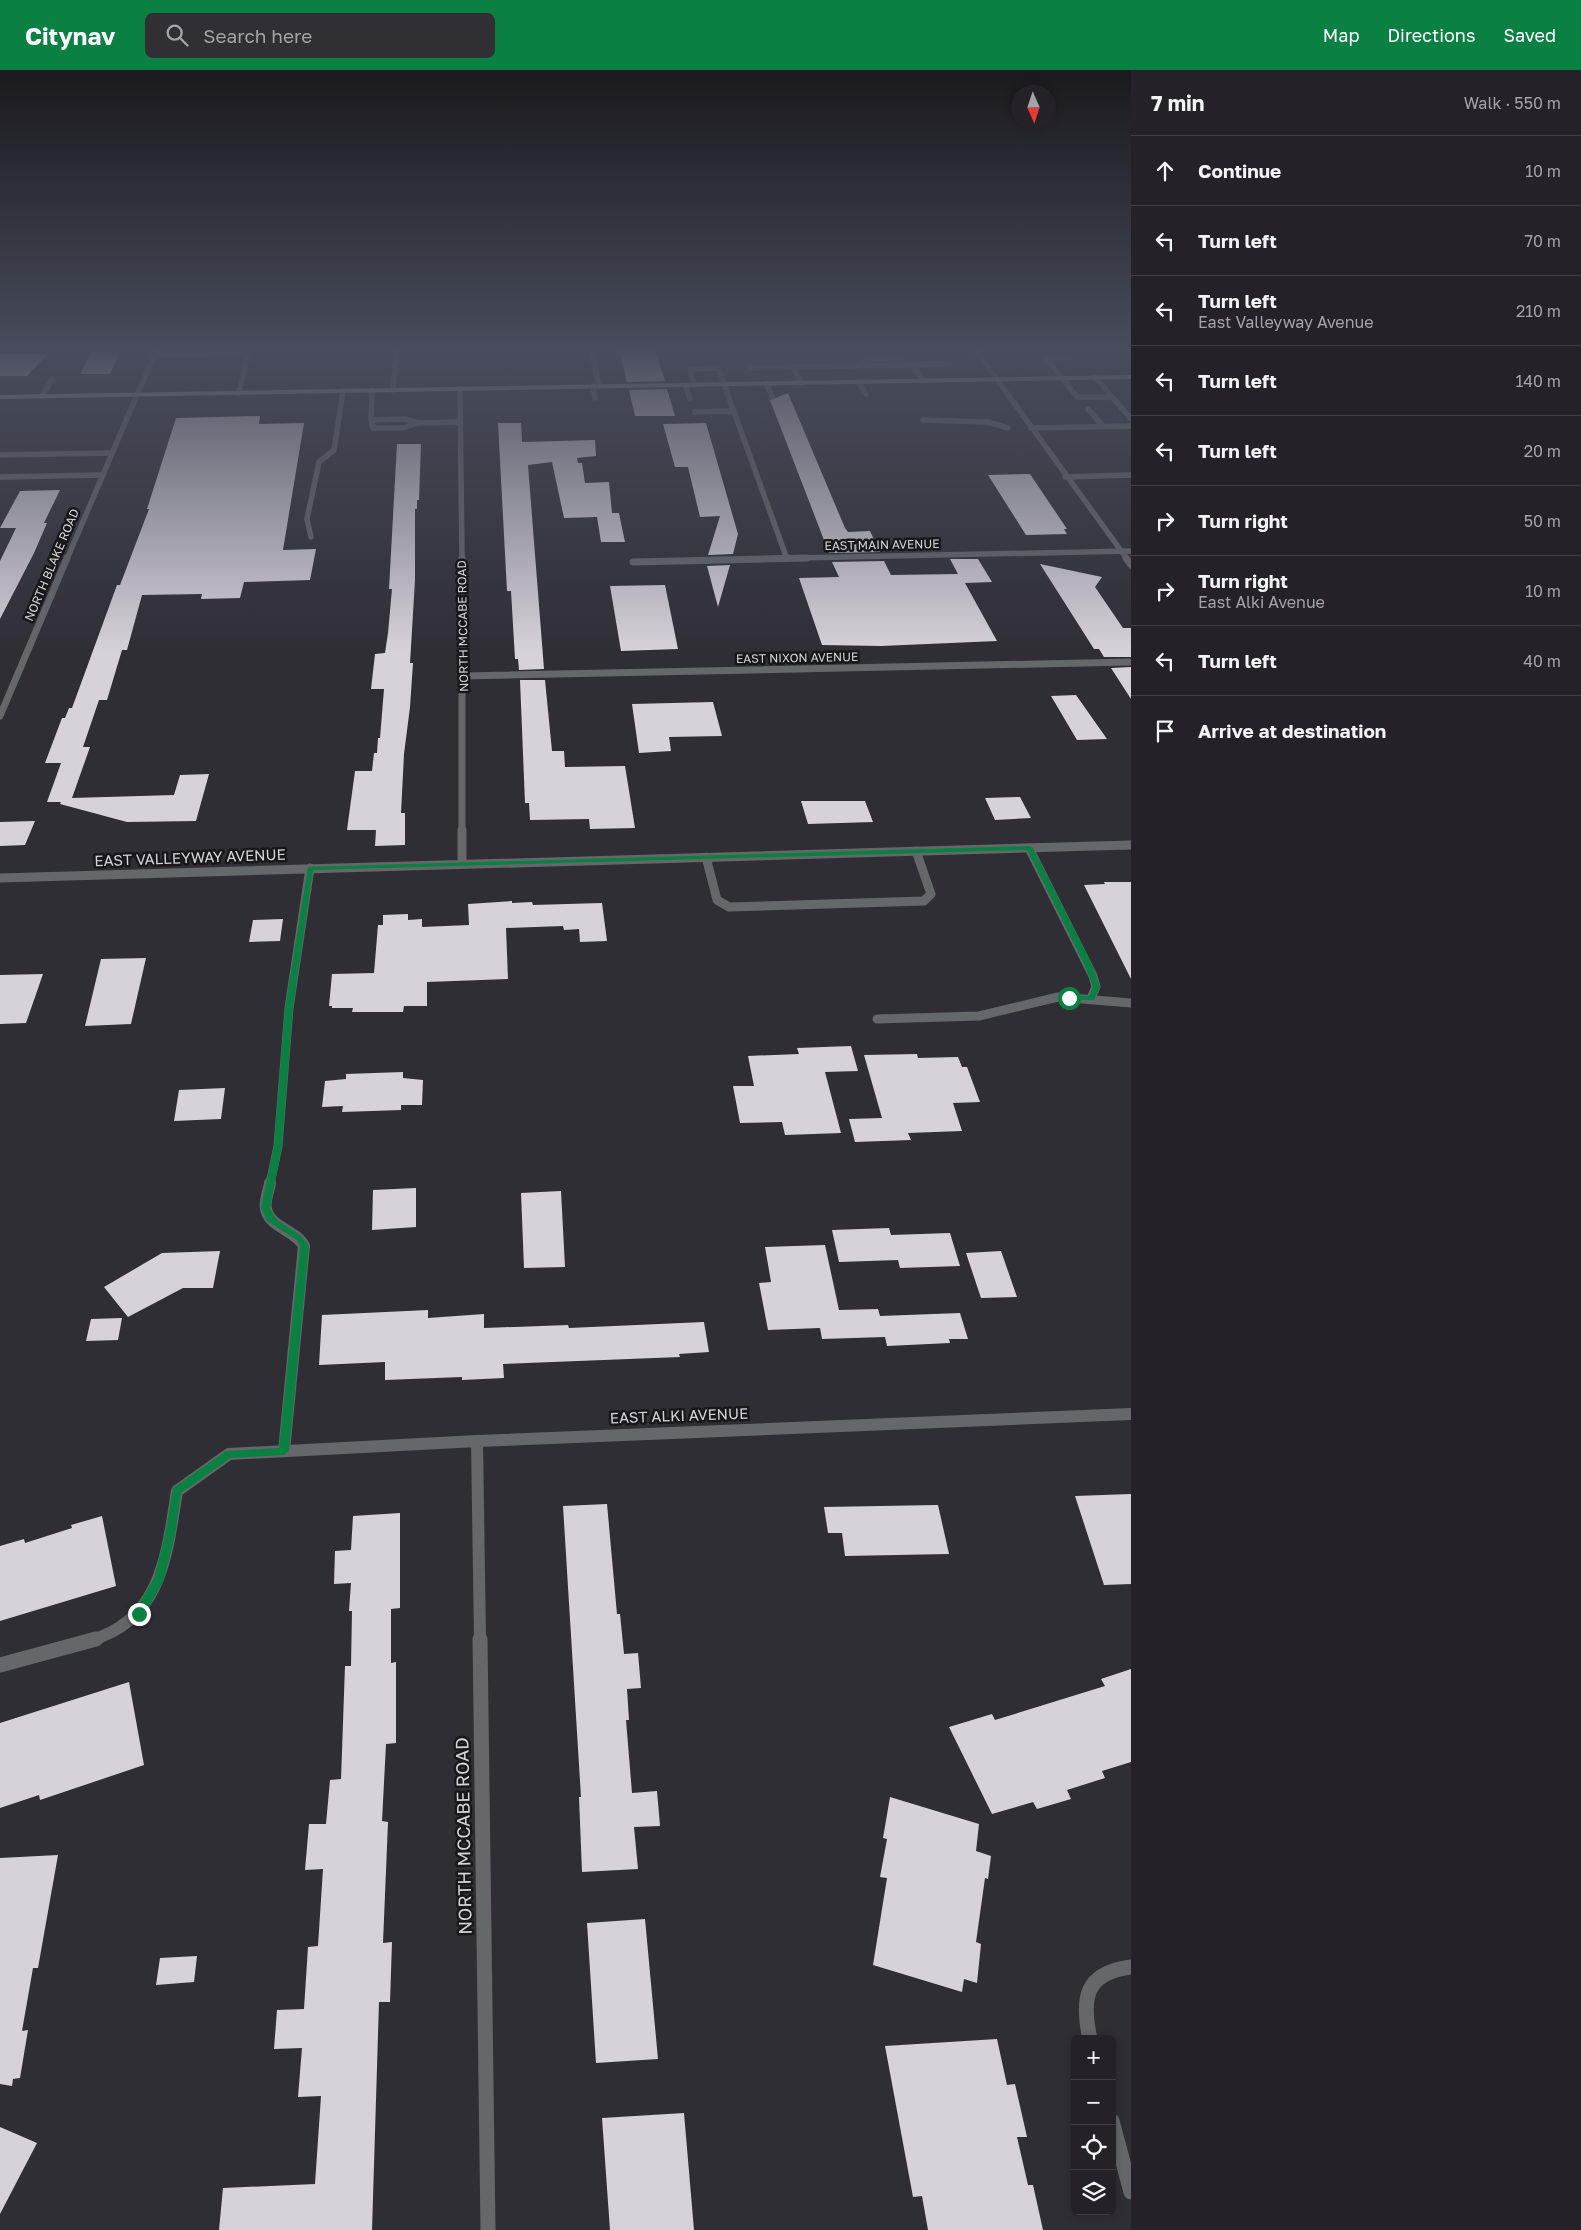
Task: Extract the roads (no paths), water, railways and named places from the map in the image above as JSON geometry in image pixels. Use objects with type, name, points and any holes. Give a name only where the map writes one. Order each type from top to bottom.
[{"type":"street","name":"NORTH BLAKE ROAD","points":[[0,716],[113,450]]},
{"type":"street","points":[[311,537],[307,519],[320,462],[334,450]]},
{"type":"street","name":"NORTH MCCABE ROAD","points":[[460,450],[464,676],[462,864]]},
{"type":"street","points":[[748,450],[787,559]]},
{"type":"street","points":[[1046,450],[1131,565]]},
{"type":"street","points":[[0,455],[112,453]]},
{"type":"street","points":[[0,477],[103,475]]},
{"type":"street","points":[[1065,477],[1131,475]]},
{"type":"street","name":"EAST MAIN AVENUE","points":[[633,562],[1131,551]]},
{"type":"street","name":"EAST NIXON AVENUE","points":[[464,676],[1131,662]]},
{"type":"street","name":"EAST VALLEYWAY AVENUE","points":[[0,878],[1131,845]]},
{"type":"street","points":[[1029,848],[1093,976],[1096,987],[1091,998]]},
{"type":"street","points":[[706,857],[717,900],[729,907],[749,907],[924,901],[932,894],[916,851]]},
{"type":"street","points":[[284,1451],[304,1246],[300,1238],[270,1219],[265,1208],[278,1146],[289,1008],[310,868]]},
{"type":"street","points":[[876,1019],[979,1016],[1047,999],[1091,998],[1110,1003],[1131,1003]]},
{"type":"street","name":"EAST ALKI AVENUE","points":[[0,1665],[102,1637],[139,1614],[159,1580],[170,1535],[177,1491],[229,1454],[477,1441],[1131,1414]]},
{"type":"street","name":"NORTH MCCABE ROAD","points":[[477,1441],[488,2230]]},
{"type":"street","points":[[1089,2035],[1085,2002],[1092,1984],[1103,1974],[1131,1967]]},
{"type":"street","points":[[1113,2125],[1131,2192]]}]
